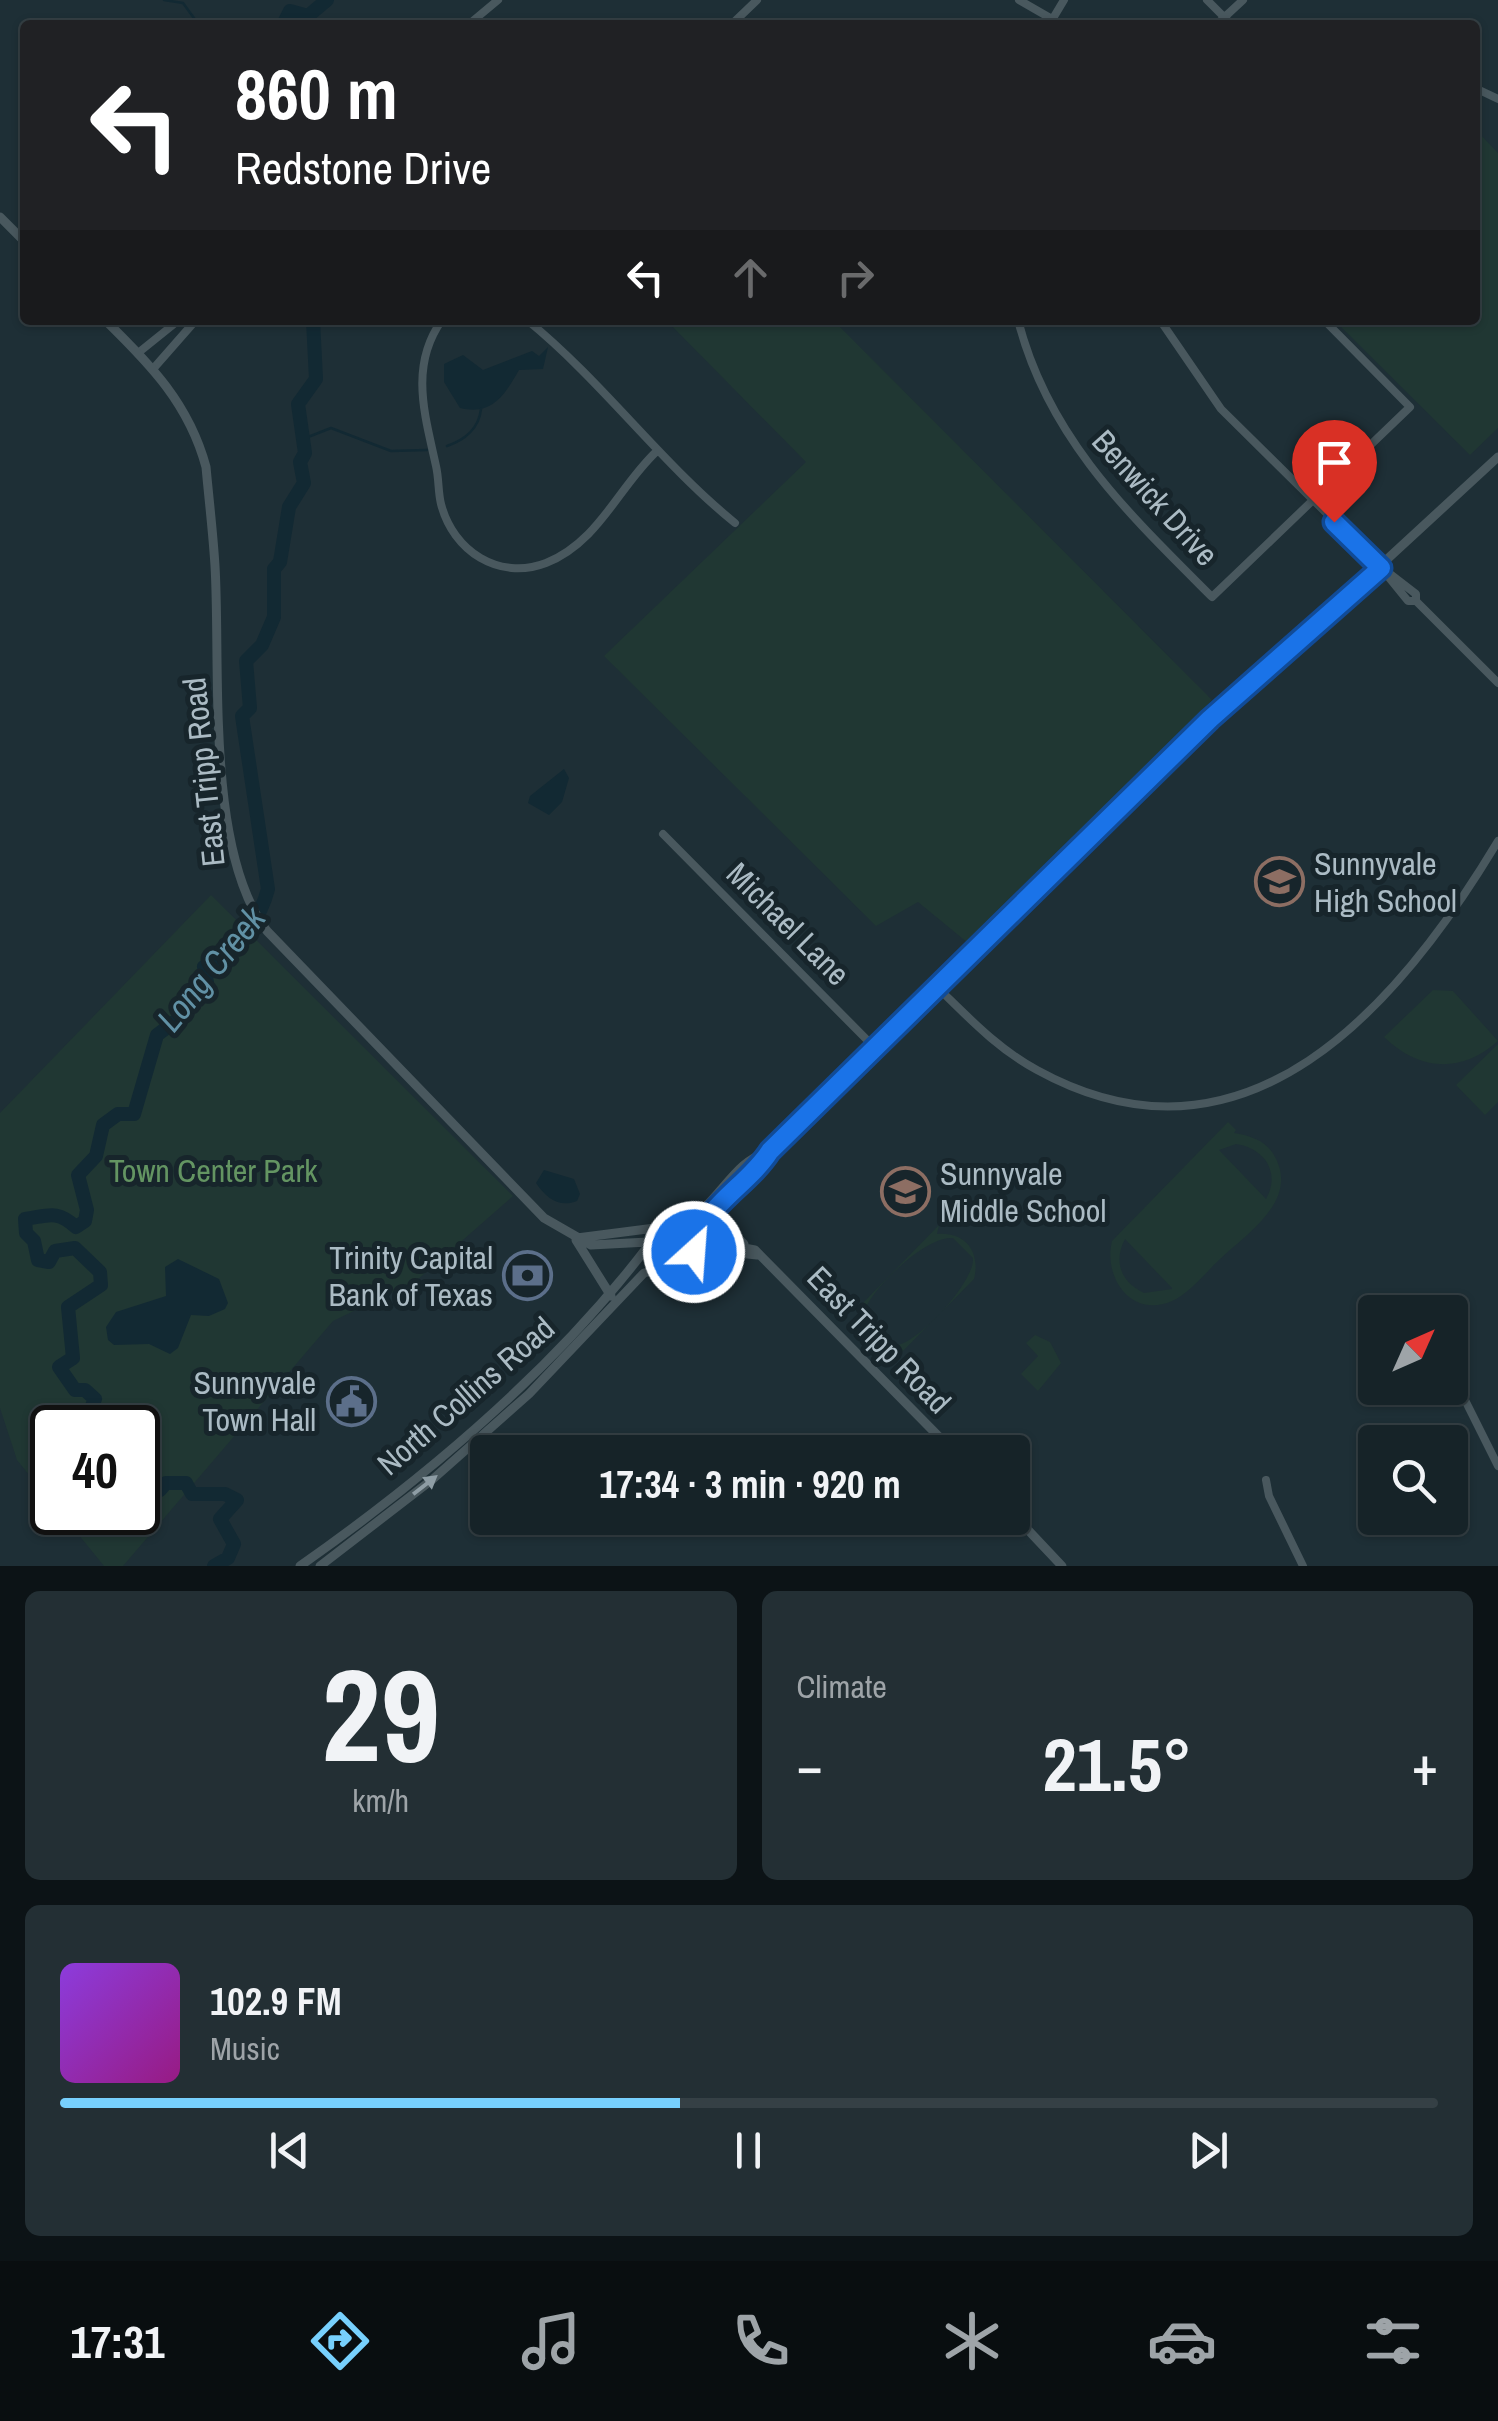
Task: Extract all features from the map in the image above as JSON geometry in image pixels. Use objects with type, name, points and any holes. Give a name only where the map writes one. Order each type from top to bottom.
[{"type":"street","points":[[474,20],[498,0]]},
{"type":"street","points":[[736,20],[757,0]]},
{"type":"street","points":[[1019,0],[1048,20]]},
{"type":"street","points":[[1208,0],[1228,20]]},
{"type":"street","points":[[1220,20],[1243,0]]},
{"type":"street","points":[[0,217],[20,237]]},
{"type":"street","name":"East Tripp Road","points":[[109,325],[175,394],[196,432],[206,467],[226,808],[248,900],[264,926],[532,1206],[574,1238]]},
{"type":"street","points":[[138,353],[172,325]]},
{"type":"street","points":[[153,368],[192,325]]},
{"type":"street","points":[[439,325],[424,349],[420,381],[440,503],[461,545],[489,564],[514,571],[562,555],[609,514],[658,450]]},
{"type":"street","points":[[532,325],[604,390],[681,478],[735,523]]},
{"type":"street","name":"Benwick Drive","points":[[1020,325],[1041,388],[1083,461],[1212,597],[1312,501]]},
{"type":"street","points":[[1163,325],[1221,408],[1381,568],[1408,601],[1416,602],[1498,683]]},
{"type":"street","points":[[1312,501],[1410,407],[1329,325]]},
{"type":"street","points":[[655,1228],[648,1244],[652,1259],[664,1268],[686,1264],[694,1252],[695,1238],[718,1206],[770,1151],[1210,719],[1381,568],[1498,457]]},
{"type":"street","name":"Michael Lane","points":[[664,834],[877,1050]]},
{"type":"street","points":[[938,988],[1011,1054],[1098,1095],[1162,1106],[1232,1098],[1280,1081],[1347,1031],[1453,911],[1498,841]]},
{"type":"street","points":[[574,1238],[655,1228],[666,1221],[680,1222],[702,1210],[748,1158],[770,1151]]},
{"type":"street","points":[[718,1206],[722,1221],[744,1244]]},
{"type":"street","points":[[680,1222],[695,1238],[744,1244]]},
{"type":"street","points":[[574,1238],[601,1246],[648,1244]]},
{"type":"street","points":[[574,1238],[611,1296]]},
{"type":"street","name":"North Collins Road","points":[[562,1355],[648,1244]]},
{"type":"street","name":"East Tripp Road","points":[[744,1244],[768,1262],[937,1435]]},
{"type":"street","name":"East Tripp Road","points":[[686,1264],[729,1252],[751,1254],[768,1262]]},
{"type":"street","name":"North Collins Road","points":[[320,1566],[383,1518],[509,1405],[639,1277],[664,1268]]},
{"type":"street","name":"North Collins Road","points":[[300,1566],[509,1405]]},
{"type":"street","points":[[1468,1405],[1498,1466]]},
{"type":"street","points":[[1266,1480],[1269,1496],[1303,1566]]},
{"type":"street","points":[[376,1508],[383,1518]]},
{"type":"street","points":[[1030,1532],[1062,1566]]},
{"type":"green space","points":[[1480,134],[1498,153],[1498,428],[1470,455],[1339,325],[1480,325]]},
{"type":"green space","points":[[671,325],[838,325],[1212,700],[968,943],[918,902],[876,926],[604,656],[806,462]]},
{"type":"green space","name":"Town Center Park","points":[[211,895],[513,1196],[416,1281],[333,1321],[160,1523],[160,1405],[30,1405],[30,1476],[17,1460],[0,1408],[0,1113]]},
{"type":"green space","points":[[1433,990],[1453,991],[1498,1041],[1470,1059],[1440,1064],[1411,1057],[1384,1037]]},
{"type":"green space","points":[[1498,1044],[1498,1102],[1485,1115],[1456,1085]]},
{"type":"green space","points":[[1228,1122],[1236,1130],[1234,1133],[1254,1138],[1274,1154],[1281,1176],[1280,1191],[1265,1217],[1191,1288],[1172,1301],[1144,1304],[1123,1291],[1112,1268],[1112,1241]],"holes":[[[1236,1144],[1255,1150],[1267,1163],[1272,1180],[1266,1199],[1219,1150]],[[1125,1239],[1172,1288],[1172,1289],[1144,1293],[1130,1283],[1120,1263]]]},
{"type":"green space","points":[[939,1225],[937,1234],[956,1236],[973,1252],[974,1279],[937,1316],[971,1268],[973,1258],[953,1238],[942,1239],[914,1254],[867,1304],[863,1315],[875,1341],[889,1345],[908,1341],[931,1322],[897,1357],[900,1348],[881,1347],[868,1338],[861,1323],[862,1304]]},
{"type":"green space","points":[[1035,1335],[1050,1342],[1061,1363],[1038,1391],[1021,1374],[1038,1356],[1026,1343]]},
{"type":"green space","name":"Town Center Park","points":[[79,1535],[150,1535],[123,1566],[104,1566]]},
{"type":"water","points":[[548,347],[543,369],[519,370],[503,395],[481,409],[460,408],[444,382],[444,364],[463,355],[483,370],[532,351],[539,356]]},
{"type":"water","points":[[564,769],[569,778],[562,802],[549,815],[528,803],[530,796]]},
{"type":"water","points":[[544,1170],[574,1179],[580,1194],[577,1201],[559,1202],[544,1193],[536,1183]]},
{"type":"water","points":[[178,1259],[219,1279],[228,1303],[225,1309],[209,1316],[191,1315],[178,1348],[170,1354],[149,1344],[114,1345],[108,1340],[106,1327],[116,1312],[166,1296],[165,1267]]},
{"type":"waterway","points":[[164,0],[183,3],[195,20]]},
{"type":"waterway","name":"Long Creek","points":[[286,20],[290,11],[308,16],[327,0]]},
{"type":"waterway","name":"Long Creek","points":[[92,1405],[95,1399],[85,1390],[75,1390],[59,1367],[73,1358],[68,1307],[101,1285],[100,1272],[75,1248],[55,1251],[49,1262],[38,1260],[34,1241],[26,1233],[25,1219],[57,1216],[76,1227],[85,1221],[87,1210],[78,1175],[96,1156],[103,1125],[118,1114],[134,1114],[157,1035],[181,1017],[194,990],[207,982],[204,967],[226,954],[252,924],[268,889],[242,716],[250,708],[246,661],[262,645],[274,617],[274,569],[280,562],[289,507],[304,483],[300,462],[305,453],[298,404],[316,379],[313,325]]},
{"type":"waterway","points":[[447,446],[470,432],[481,409]]},
{"type":"waterway","points":[[303,439],[331,428],[391,451],[427,450]]},
{"type":"waterway","name":"Long Creek","points":[[160,1490],[166,1483],[186,1483],[192,1494],[225,1494],[237,1500],[220,1519],[234,1544],[228,1558],[214,1566]]},
{"type":"place","name":"Sunnyvale High School","points":[[1279,882]]},
{"type":"place","name":"Sunnyvale Middle School","points":[[905,1192]]},
{"type":"place","name":"Trinity Capital Bank of Texas","points":[[528,1276]]},
{"type":"place","name":"Sunnyvale Town Hall","points":[[351,1401]]},
{"type":"route","points":[[694,1252],[694,1238],[711,1214],[770,1151],[1210,719],[1381,568],[1334,522]]}]
